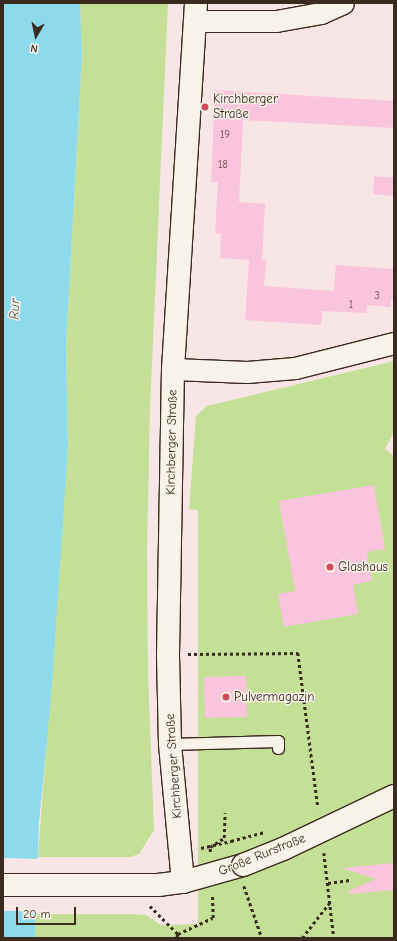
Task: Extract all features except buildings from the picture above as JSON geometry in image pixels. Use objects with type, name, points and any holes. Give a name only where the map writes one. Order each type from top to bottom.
[{"type":"main road","name":"Kirchberger Straße","points":[[183,882],[170,744],[168,655],[173,369],[195,12]]},
{"type":"main road","name":"Große Rurstraße","points":[[3,885],[158,885],[183,882],[240,866],[283,849],[394,796]]},
{"type":"street","points":[[195,12],[276,21],[320,13],[343,3]]},
{"type":"street","points":[[173,369],[247,372],[295,368],[394,343]]},
{"type":"lane","points":[[170,744],[278,741],[278,748]]},
{"type":"path","points":[[224,833],[225,813]]},
{"type":"path","points":[[210,847],[231,841]]},
{"type":"path","points":[[240,866],[262,938]]},
{"type":"path","points":[[178,934],[213,918],[211,875]]},
{"type":"path","points":[[328,882],[350,880]]},
{"type":"path","points":[[302,938],[330,901]]},
{"type":"path","points":[[160,916],[178,934]]},
{"type":"path","points":[[177,938],[178,934]]},
{"type":"green space","points":[[80,3],[168,3],[150,408],[147,548],[148,674],[154,830],[139,854],[130,857],[38,857],[68,447],[66,344],[82,55]]},
{"type":"green space","points":[[394,361],[394,432],[385,449],[394,456],[394,938],[35,938],[36,914],[133,914],[146,915],[161,925],[198,924],[198,510],[189,509],[196,416],[207,406]]},
{"type":"water","name":"Rur","points":[[3,3],[80,3],[82,55],[66,344],[68,447],[51,697],[39,823],[35,938],[3,938]]},
{"type":"pier","points":[[3,858],[40,859],[39,911],[3,911]]},
{"type":"place","name":"Kirchberger Straße","points":[[205,107]]},
{"type":"place","name":"Glashaus","points":[[330,567]]},
{"type":"place","name":"Pulvermagazin","points":[[226,697]]}]
